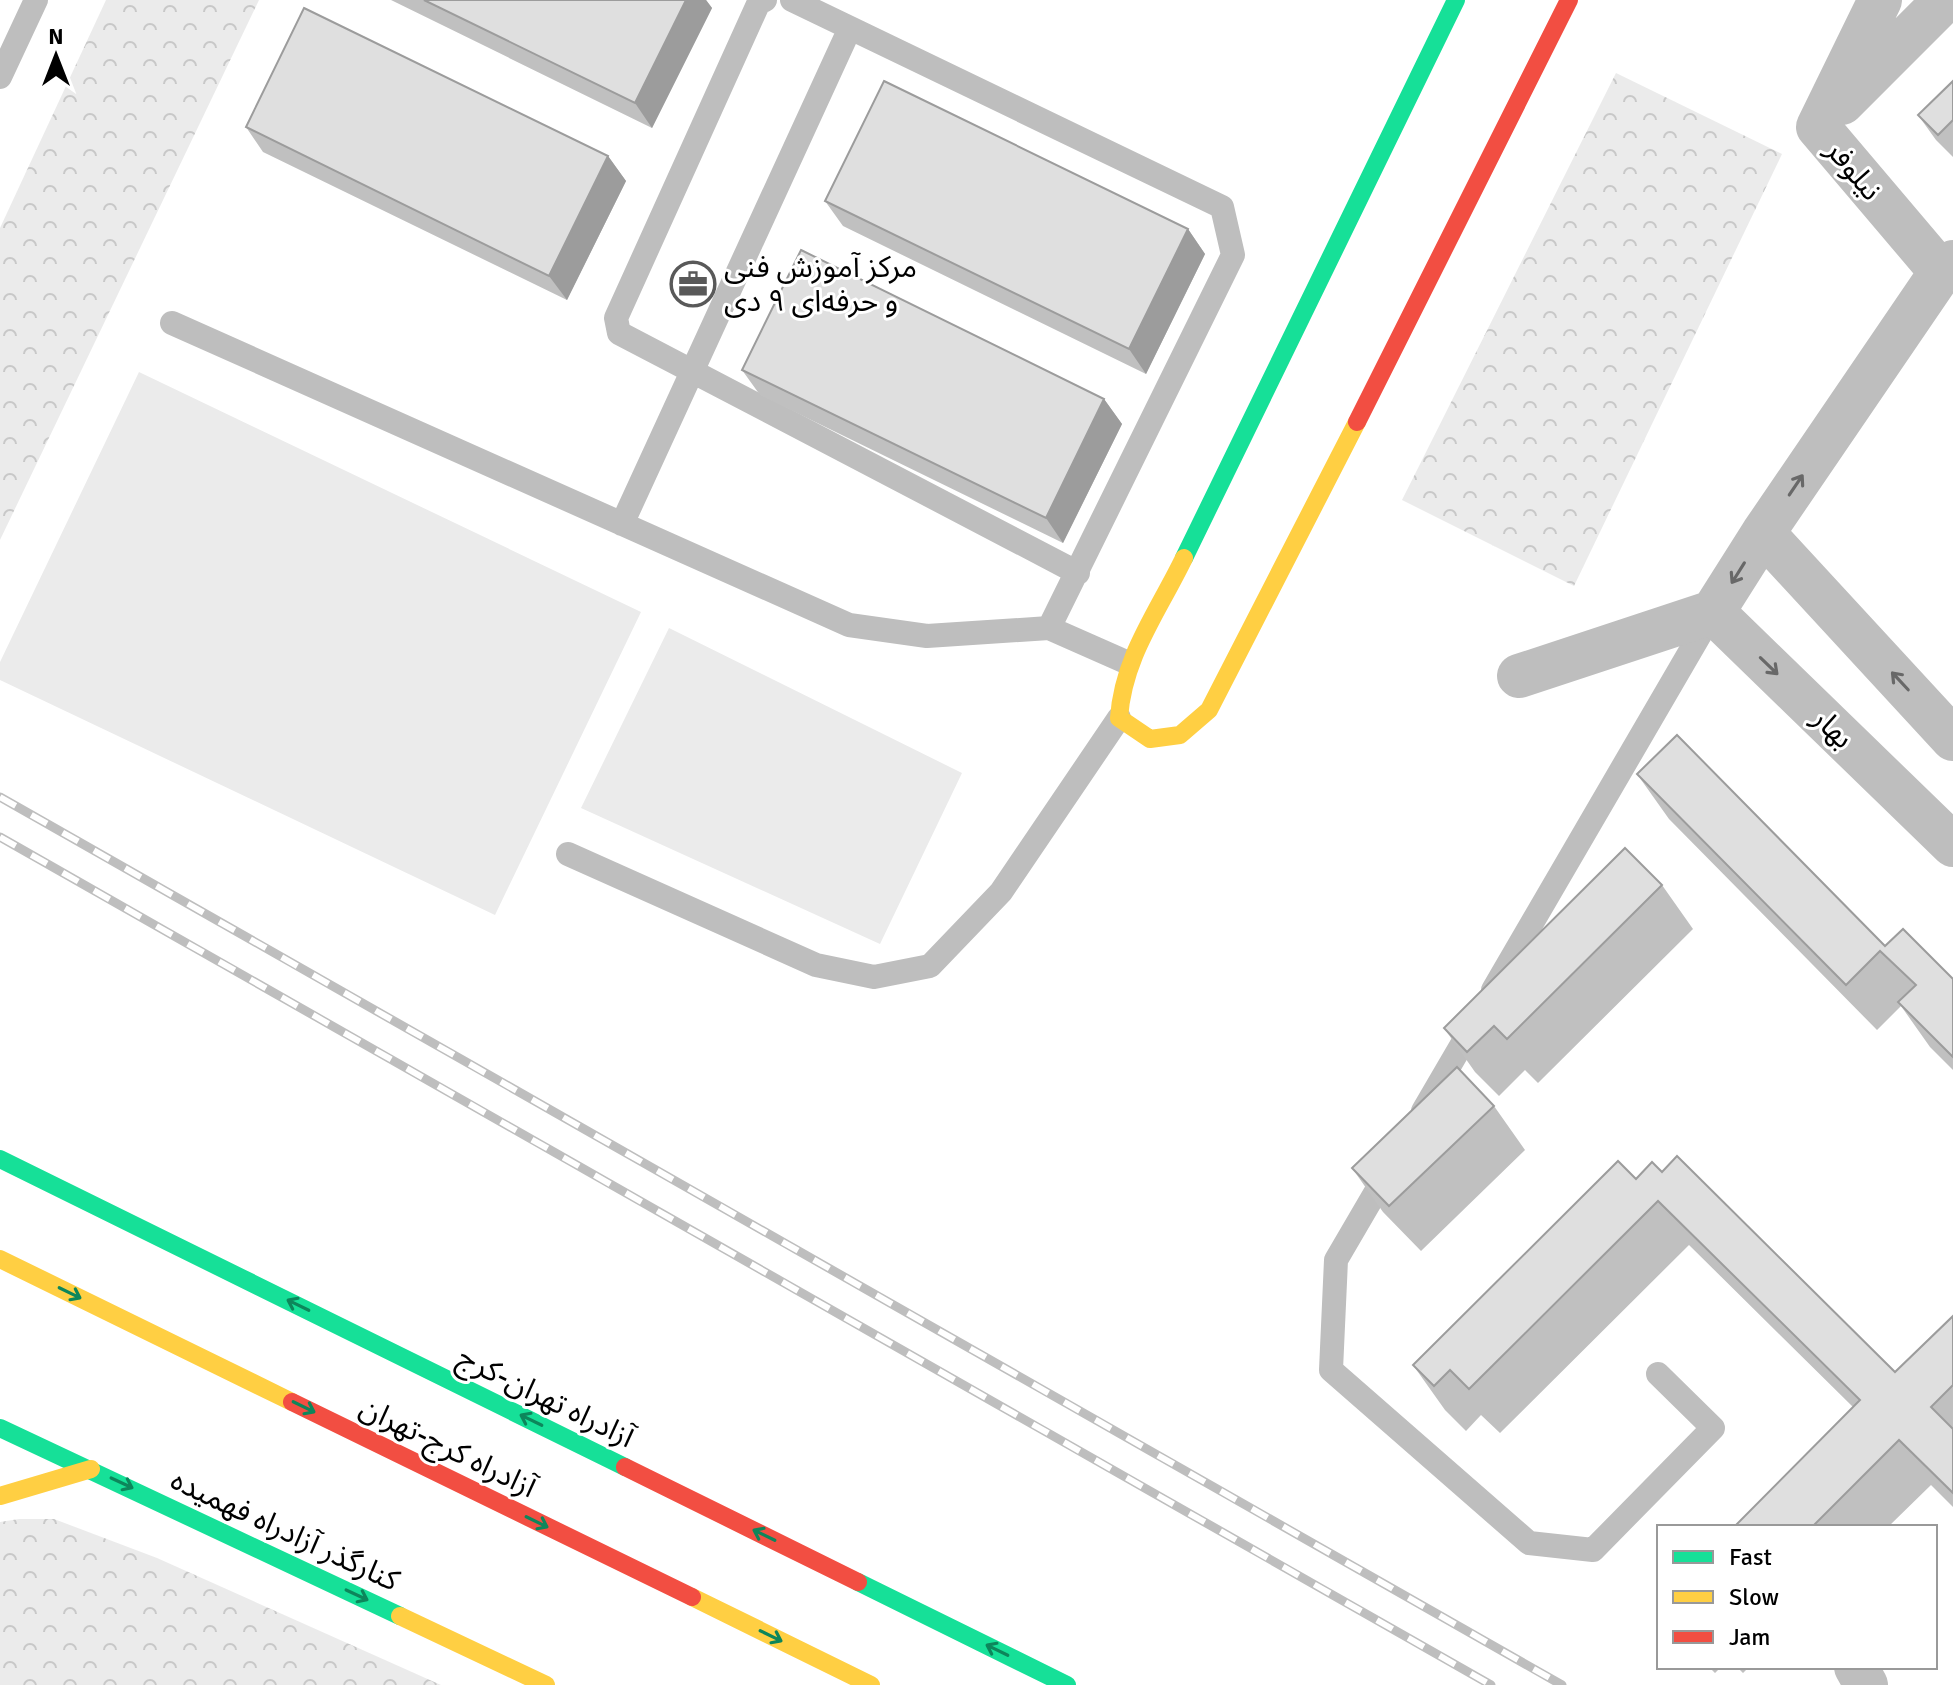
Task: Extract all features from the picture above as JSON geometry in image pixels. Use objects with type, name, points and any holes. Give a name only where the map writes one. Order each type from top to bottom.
[{"type":"main road","points":[[1456,0],[1170,586],[1126,662],[1119,694],[1119,718],[1150,739],[1180,735],[1209,710],[1569,0]]},
{"type":"main road","name":"آزادراه تهران-کرج","points":[[0,1159],[1067,1685]]},
{"type":"main road","name":"آزادراه کرج-تهران","points":[[0,1259],[871,1685]]},
{"type":"main road","name":"کنارگذر آزادراه فهمیده","points":[[0,1428],[546,1685]]},
{"type":"main road","points":[[0,1496],[91,1469]]},
{"type":"street","name":"نیلوفر","points":[[1880,0],[1818,127],[1947,267]]},
{"type":"street","points":[[1818,127],[1945,0]]},
{"type":"street","points":[[1519,676],[1713,612],[1763,533],[1947,267]]},
{"type":"street","points":[[1763,533],[1953,739]]},
{"type":"street","name":"بهار","points":[[1713,612],[1953,845]]},
{"type":"lane","points":[[0,77],[36,0]]},
{"type":"lane","points":[[765,0],[759,2],[616,318],[619,333],[1078,573]]},
{"type":"lane","points":[[792,0],[1222,207],[1233,255],[1049,628]]},
{"type":"lane","points":[[622,524],[850,28]]},
{"type":"lane","points":[[172,323],[849,625],[927,636],[1049,628],[1126,662]]},
{"type":"lane","points":[[1658,1374],[1713,1428],[1593,1550],[1529,1543],[1331,1370],[1336,1260],[1713,612]]},
{"type":"lane","points":[[568,854],[816,965],[874,977],[930,966],[1001,892],[1119,718]]},
{"type":"green space","points":[[106,0],[259,0],[0,540],[0,228]]},
{"type":"green space","points":[[1616,73],[1782,154],[1574,586],[1402,500]]},
{"type":"green space","points":[[139,372],[641,612],[495,915],[0,680],[0,662]]},
{"type":"green space","points":[[669,628],[962,773],[880,944],[581,808]]},
{"type":"green space","points":[[54,1519],[157,1558],[441,1685],[0,1685],[0,1522]]},
{"type":"building","points":[[424,0],[686,0],[635,103]]},
{"type":"building","points":[[304,8],[608,156],[549,276],[246,127]]},
{"type":"building","points":[[884,81],[1188,229],[1129,349],[825,201]]},
{"type":"building","points":[[1953,81],[1953,120],[1938,135],[1918,115]]},
{"type":"building","points":[[801,250],[1104,399],[1046,518],[742,370]]},
{"type":"building","points":[[1677,735],[1885,946],[1903,929],[1953,979],[1953,1057],[1898,1002],[1916,985],[1880,951],[1846,985],[1637,774]]},
{"type":"building","points":[[1625,848],[1662,885],[1507,1039],[1494,1026],[1467,1052],[1444,1028]]},
{"type":"building","points":[[1457,1067],[1494,1106],[1389,1206],[1352,1168]]},
{"type":"building","points":[[1677,1156],[1895,1372],[1953,1316],[1953,1385],[1931,1407],[1953,1429],[1953,1493],[1899,1440],[1814,1525],[1736,1525],[1860,1400],[1658,1201],[1469,1389],[1450,1370],[1434,1386],[1413,1365],[1618,1161],[1636,1179],[1652,1162],[1662,1172]]},
{"type":"railway","points":[[0,797],[1562,1685]]},
{"type":"railway","points":[[0,837],[1491,1685]]},
{"type":"traffic: fast","points":[[1184,558],[1456,0]]},
{"type":"traffic: fast","points":[[0,1159],[625,1467]]},
{"type":"traffic: fast","points":[[0,1428],[400,1616]]},
{"type":"traffic: fast","points":[[858,1582],[1067,1685]]},
{"type":"traffic: slow","points":[[1184,558],[1134,655],[1122,696],[1119,718],[1150,739],[1180,735],[1209,710],[1357,422]]},
{"type":"traffic: slow","points":[[0,1259],[292,1402]]},
{"type":"traffic: slow","points":[[0,1496],[91,1469]]},
{"type":"traffic: slow","points":[[692,1597],[871,1685]]},
{"type":"traffic: slow","points":[[400,1616],[546,1685]]},
{"type":"traffic: jam","points":[[1357,422],[1569,0]]},
{"type":"traffic: jam","points":[[292,1402],[692,1597]]},
{"type":"traffic: jam","points":[[625,1467],[858,1582]]},
{"type":"place","name":"مرکز آموزش فنی و حرفه‌ای ۹ دی","points":[[693,284]]}]
